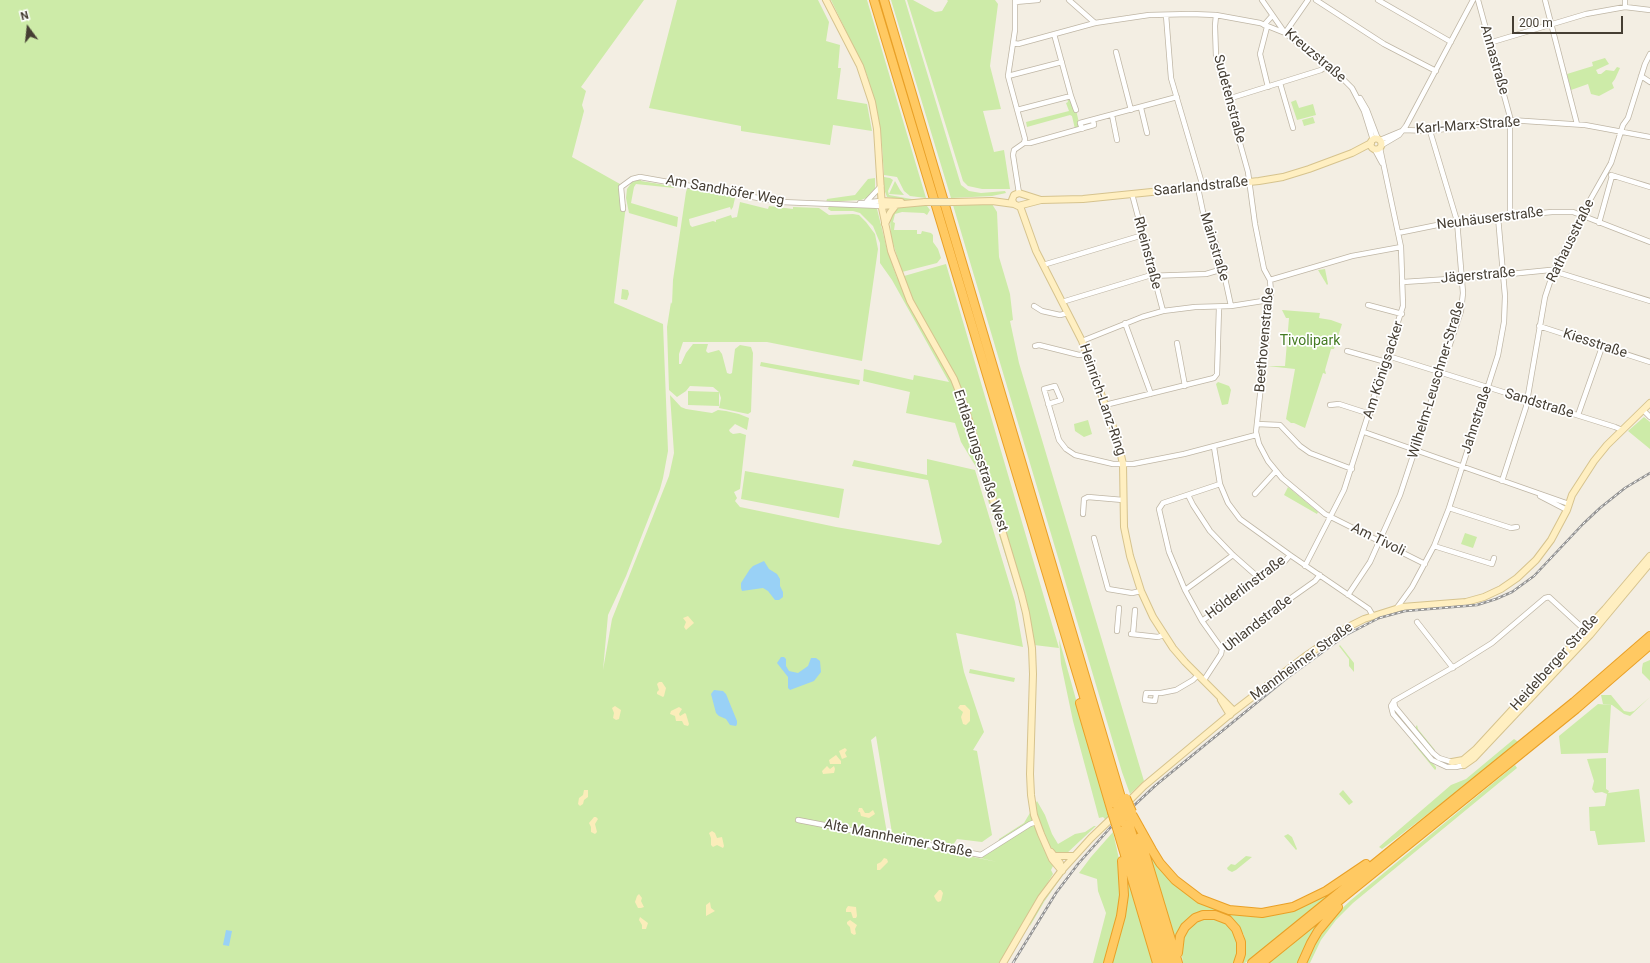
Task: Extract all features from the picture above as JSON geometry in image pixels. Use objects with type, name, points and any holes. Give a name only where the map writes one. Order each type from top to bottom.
[{"type":"highway","points":[[874,0],[1069,650],[1071,667],[1079,700],[1120,805],[1176,963]]},
{"type":"highway","points":[[884,0],[1107,747],[1120,805],[1164,963]]},
{"type":"highway","points":[[1252,963],[1574,702],[1650,636]]},
{"type":"highway","points":[[1262,963],[1576,709],[1650,645]]},
{"type":"highway","points":[[1125,822],[1150,848],[1160,863],[1182,886],[1210,904],[1243,913],[1278,911],[1308,901],[1399,844]]},
{"type":"highway","points":[[1108,963],[1121,916],[1124,895],[1125,822]]},
{"type":"highway","points":[[1125,822],[1156,963]]},
{"type":"highway","points":[[1302,963],[1311,943],[1325,920],[1368,876]]},
{"type":"highway","points":[[1176,963],[1178,944],[1183,929],[1195,918],[1209,914],[1228,920],[1236,929],[1241,942],[1241,954],[1238,963]]},
{"type":"main road","name":"Entlastungsstraße West","points":[[826,0],[854,52],[867,86],[877,129],[882,203],[891,251],[910,302],[954,379],[965,407],[1026,613],[1032,648],[1033,674],[1030,774],[1031,795],[1036,822],[1055,864],[1062,870]]},
{"type":"main road","name":"Saarlandstraße","points":[[954,202],[992,201],[1019,205],[1041,200],[1083,199],[1250,183],[1289,176],[1376,144]]},
{"type":"main road","name":"Saarlandstraße","points":[[992,201],[1018,195],[1041,200]]},
{"type":"main road","points":[[1018,195],[1025,200],[1019,205],[1012,200],[1018,195]]},
{"type":"main road","name":"Am Sandhöfer Weg","points":[[882,203],[954,202]]},
{"type":"main road","name":"Am Sandhöfer Weg","points":[[882,203],[896,205],[908,203]]},
{"type":"main road","points":[[885,224],[896,205]]},
{"type":"main road","name":"Heinrich-Lanz-Ring","points":[[1019,205],[1035,249],[1082,341],[1117,438],[1123,464],[1124,527],[1126,542],[1148,609],[1164,635],[1182,659],[1204,680],[1232,713]]},
{"type":"main road","name":"Mannheimer Straße","points":[[1120,805],[1232,713],[1335,635],[1356,622],[1396,609],[1420,605],[1466,602],[1501,590],[1517,578],[1536,560],[1551,540],[1583,477],[1604,448],[1650,403]]},
{"type":"main road","name":"Heidelberger Straße","points":[[1452,762],[1462,760],[1476,749],[1587,632],[1650,556]]},
{"type":"main road","name":"Heidelberger Straße","points":[[1464,765],[1474,758],[1650,563]]},
{"type":"main road","points":[[1002,963],[1041,898],[1062,870],[1120,805]]},
{"type":"main road","name":"Entlastungsstraße West","points":[[1046,846],[1060,863],[1062,870]]},
{"type":"main road","points":[[1055,856],[1074,856]]},
{"type":"street","points":[[1024,143],[1025,139],[1008,76],[1014,43],[1015,1],[1038,0]]},
{"type":"street","points":[[1069,0],[1095,24]]},
{"type":"street","name":"Kreuzstraße","points":[[1262,0],[1285,33],[1343,79],[1362,100],[1367,110],[1376,144]]},
{"type":"street","points":[[1014,43],[1018,44],[1077,28],[1134,16],[1191,14],[1216,15],[1245,20],[1285,33],[1308,0]]},
{"type":"street","points":[[1316,0],[1384,44],[1436,71]]},
{"type":"street","points":[[1378,0],[1451,42]]},
{"type":"street","points":[[1404,130],[1473,0]]},
{"type":"street","name":"Annastraße","points":[[1478,0],[1510,120],[1510,216]]},
{"type":"street","points":[[1545,0],[1577,124]]},
{"type":"street","points":[[1625,0],[1625,7]]},
{"type":"street","points":[[1489,43],[1586,14],[1625,7],[1650,10]]},
{"type":"street","name":"Mainstraße","points":[[1166,15],[1169,63],[1201,188],[1203,212],[1216,244],[1231,306]]},
{"type":"street","name":"Sudetenstraße","points":[[1216,15],[1214,26],[1216,57],[1244,155],[1250,183]]},
{"type":"street","points":[[1268,87],[1260,54],[1265,26],[1272,16]]},
{"type":"street","points":[[1265,26],[1276,21]]},
{"type":"street","points":[[1054,34],[1076,110]]},
{"type":"street","points":[[1116,52],[1131,110]]},
{"type":"street","name":"Rathausstraße","points":[[1502,481],[1528,400],[1539,326],[1545,297],[1554,270],[1581,216],[1611,163],[1623,125],[1628,118],[1641,76],[1650,54]]},
{"type":"street","points":[[1008,76],[1062,62]]},
{"type":"street","points":[[1228,99],[1321,70],[1327,66]]},
{"type":"street","points":[[1641,76],[1650,82]]},
{"type":"street","points":[[1280,83],[1293,128]]},
{"type":"street","points":[[1017,110],[1071,96]]},
{"type":"street","points":[[1018,195],[1012,154],[1014,150],[1024,143],[1030,143],[1082,129],[1080,123],[1142,108],[1177,97]]},
{"type":"street","points":[[1142,108],[1147,133]]},
{"type":"street","points":[[1112,115],[1117,140]]},
{"type":"street","name":"Karl-Marx-Straße","points":[[1376,144],[1394,139],[1404,130],[1430,131],[1510,120],[1577,124],[1650,137]]},
{"type":"street","name":"Wilhelm-Leuschner-Straße","points":[[1348,595],[1370,562],[1400,495],[1461,311],[1463,293],[1457,221],[1430,131]]},
{"type":"street","name":"Am Königsacker","points":[[1306,566],[1331,518],[1352,469],[1402,314],[1404,299],[1401,247],[1387,177],[1376,144]]},
{"type":"street","points":[[1606,174],[1650,187]]},
{"type":"street","points":[[1599,223],[1612,176]]},
{"type":"street","name":"Am Sandhöfer Weg","points":[[623,209],[621,187],[632,179],[640,177],[777,202],[812,204],[882,203]]},
{"type":"street","name":"Beethovenstraße","points":[[1250,183],[1255,224],[1264,269],[1270,280],[1256,435],[1262,450],[1276,471],[1319,510],[1331,518]]},
{"type":"street","points":[[867,202],[881,186]]},
{"type":"street","name":"Rheinstraße","points":[[1132,194],[1163,311]]},
{"type":"street","name":"Am Sandhöfer Weg","points":[[854,204],[867,202],[882,203]]},
{"type":"street","name":"Neuhäuserstraße","points":[[1398,233],[1457,221],[1552,212],[1573,212],[1650,242]]},
{"type":"street","name":"Jahnstraße","points":[[1396,609],[1412,588],[1425,564],[1449,508],[1502,338],[1505,296],[1498,217]]},
{"type":"street","points":[[1043,265],[1143,235]]},
{"type":"street","points":[[1270,280],[1352,256],[1401,247]]},
{"type":"street","points":[[1062,302],[1153,275],[1206,274],[1223,270]]},
{"type":"street","points":[[1554,270],[1650,301]]},
{"type":"street","name":"Jägerstraße","points":[[1403,282],[1462,279],[1554,270]]},
{"type":"street","points":[[1082,341],[1126,323],[1163,311],[1195,307],[1231,306],[1269,300]]},
{"type":"street","points":[[1368,305],[1402,314]]},
{"type":"street","points":[[1034,306],[1042,311],[1060,315],[1068,313]]},
{"type":"street","points":[[1105,405],[1214,378],[1217,374],[1219,307]]},
{"type":"street","points":[[1126,323],[1151,394]]},
{"type":"street","name":"Kiesstraße","points":[[1539,326],[1650,362]]},
{"type":"street","points":[[1177,343],[1185,386]]},
{"type":"street","points":[[1036,346],[1039,344],[1079,355],[1087,354]]},
{"type":"street","points":[[1578,415],[1602,347]]},
{"type":"street","points":[[1347,351],[1386,362]]},
{"type":"street","name":"Sandstraße","points":[[1388,356],[1622,430]]},
{"type":"street","points":[[1048,404],[1061,400],[1055,386],[1044,389],[1048,404],[1059,440],[1066,449],[1075,455],[1113,464],[1123,464],[1169,457],[1214,447],[1256,435]]},
{"type":"street","points":[[1330,405],[1339,404],[1370,414]]},
{"type":"street","points":[[1643,410],[1649,415]]},
{"type":"street","points":[[1257,424],[1280,425],[1300,446],[1310,453],[1352,469]]},
{"type":"street","points":[[1364,432],[1462,466],[1568,507]]},
{"type":"street","points":[[1214,447],[1220,484],[1228,503],[1240,519],[1370,610],[1373,616]]},
{"type":"street","points":[[1255,494],[1276,471]]},
{"type":"street","points":[[1220,484],[1163,503],[1159,509],[1169,552],[1185,590],[1202,621],[1222,649]]},
{"type":"street","points":[[1188,495],[1204,522],[1233,555],[1259,578]]},
{"type":"street","points":[[1083,514],[1084,499],[1088,497],[1123,500]]},
{"type":"street","points":[[1449,508],[1511,528],[1517,528]]},
{"type":"street","name":"Am Tivoli","points":[[1331,518],[1425,564]]},
{"type":"street","points":[[1094,538],[1108,589],[1111,591],[1132,594],[1141,591]]},
{"type":"street","points":[[1434,546],[1492,564],[1494,558]]},
{"type":"street","points":[[1185,590],[1233,555]]},
{"type":"street","name":"Hölderlinstraße","points":[[1202,621],[1259,578],[1285,561],[1290,555]]},
{"type":"street","name":"Uhlandstraße","points":[[1204,680],[1221,654],[1222,649],[1315,581],[1320,575]]},
{"type":"street","points":[[1464,765],[1447,767],[1432,760],[1393,714],[1391,706],[1394,702],[1453,668],[1492,643],[1545,598],[1550,599],[1587,632]]},
{"type":"street","points":[[1117,631],[1119,608]]},
{"type":"street","points":[[1135,610],[1132,634],[1158,637],[1164,635]]},
{"type":"street","points":[[1417,622],[1453,668]]},
{"type":"street","points":[[1156,694],[1176,690],[1193,680],[1198,674]]},
{"type":"street","points":[[1394,702],[1395,707],[1433,753],[1439,758],[1452,762]]},
{"type":"street","name":"Alte Mannheimer Straße","points":[[798,820],[981,855],[1030,824],[1036,822]]},
{"type":"green space","points":[[0,0],[644,0],[581,87],[586,91],[582,105],[584,111],[572,157],[620,184],[620,198],[626,205],[614,303],[663,324],[668,451],[660,489],[626,576],[608,615],[603,670],[612,619],[669,476],[674,453],[670,395],[681,407],[686,409],[712,413],[718,410],[726,411],[749,418],[747,430],[735,424],[729,430],[733,434],[740,433],[746,435],[740,489],[734,492],[737,498],[735,501],[740,507],[836,527],[939,545],[942,542],[928,480],[852,466],[854,460],[927,475],[927,459],[975,470],[1015,602],[1023,647],[956,633],[964,672],[984,732],[973,750],[977,751],[992,835],[982,842],[957,839],[953,845],[892,833],[876,736],[871,740],[888,839],[997,862],[976,857],[984,856],[998,846],[999,839],[1024,823],[1037,801],[1058,844],[1075,834],[1085,832],[1096,826],[1066,854],[1058,854],[1053,851],[1047,854],[1053,866],[1051,870],[1053,874],[999,963],[0,963]]},
{"type":"green space","points":[[677,0],[818,0],[829,22],[826,41],[840,45],[838,68],[841,68],[837,99],[867,104],[872,131],[833,125],[830,145],[741,131],[741,126],[649,108]]},
{"type":"green space","points":[[831,0],[867,0],[926,198],[910,196],[904,191],[897,177],[884,175],[878,116],[867,75]]},
{"type":"green space","points":[[891,0],[905,0],[961,185],[969,191],[981,193],[1005,191],[1006,193],[992,196],[951,198]]},
{"type":"green space","points":[[907,0],[913,0],[935,12],[942,11],[948,1],[947,0],[995,0],[998,4],[990,66],[1001,109],[983,111],[994,152],[1004,150],[1010,189],[982,189],[968,186],[963,181]]},
{"type":"green space","points":[[1605,58],[1609,64],[1596,70],[1598,74],[1601,74],[1606,70],[1614,71],[1617,67],[1620,68],[1612,83],[1614,88],[1599,96],[1591,94],[1588,84],[1571,90],[1567,74],[1593,66],[1592,62]]},
{"type":"green space","points":[[1067,99],[1071,100],[1074,110],[1076,110],[1080,127],[1075,129],[1072,116],[1070,115],[1027,127],[1026,122],[1069,111],[1066,103],[1068,102]]},
{"type":"green space","points":[[1296,100],[1299,108],[1313,104],[1316,115],[1297,120],[1291,102]]},
{"type":"green space","points":[[1313,117],[1315,123],[1304,126],[1302,120]]},
{"type":"green space","points":[[884,177],[893,180],[888,191],[889,195],[917,200],[903,200],[887,197],[884,189]]},
{"type":"green space","points":[[875,178],[875,190],[869,197],[861,200],[826,202],[827,199],[855,195],[868,179]]},
{"type":"green space","points":[[641,179],[641,181],[672,186],[675,185],[674,188],[636,184],[631,203],[678,217],[677,227],[629,213],[626,198],[627,189],[632,182]]},
{"type":"green space","points":[[895,181],[900,190],[904,195],[889,194]]},
{"type":"green space","points":[[691,187],[733,195],[735,198],[731,210],[730,207],[689,219],[692,227],[713,221],[716,222],[716,220],[731,215],[732,218],[737,217],[740,202],[768,209],[769,206],[793,209],[793,207],[819,208],[829,215],[859,215],[866,222],[875,234],[878,249],[862,361],[767,342],[683,342],[679,354],[679,364],[681,364],[686,353],[693,344],[708,344],[706,351],[708,353],[719,350],[722,354],[727,373],[730,374],[732,373],[735,349],[740,345],[751,347],[753,353],[751,412],[748,414],[719,408],[721,398],[719,392],[713,387],[690,386],[686,391],[677,397],[669,390],[667,327],[671,302],[672,304],[673,280],[686,192],[687,189]]},
{"type":"green space","points":[[992,204],[997,212],[999,257],[1010,294],[1013,320],[1010,321],[1019,363],[1144,781],[1130,794],[1122,772],[953,205]]},
{"type":"green space","points":[[829,206],[873,207],[877,209],[887,249],[897,278],[946,264],[1059,648],[1034,645],[979,472],[961,442],[955,423],[906,413],[910,392],[863,381],[864,369],[913,380],[914,375],[949,382],[892,280],[880,263],[880,243],[873,226],[860,213],[853,211],[831,211],[828,209]]},
{"type":"green space","points":[[927,206],[930,210],[927,215],[924,213],[902,212],[895,214],[893,222],[895,223],[894,230],[917,230],[917,234],[921,234],[922,231],[931,233],[933,235],[933,242],[938,249],[941,258],[937,263],[902,272],[891,237],[890,219],[896,209],[900,207]]},
{"type":"green space","points":[[1325,269],[1328,284],[1327,285],[1318,270]]},
{"type":"green space","points":[[622,289],[628,290],[629,294],[627,300],[621,299]]},
{"type":"green space","name":"Tivolipark","points":[[1282,310],[1320,313],[1319,318],[1342,324],[1334,349],[1331,349],[1325,370],[1326,374],[1323,373],[1305,428],[1291,423],[1286,419],[1295,369],[1267,366],[1285,366],[1289,318],[1286,318]]},
{"type":"green space","points":[[761,362],[860,380],[859,385],[760,366]]},
{"type":"green space","points":[[1218,382],[1229,386],[1231,390],[1228,404],[1222,405],[1216,384]]},
{"type":"green space","points":[[688,391],[719,392],[719,406],[688,405]]},
{"type":"green space","points":[[1644,417],[1650,422],[1650,449],[1628,431]]},
{"type":"green space","points":[[1088,420],[1092,434],[1084,437],[1075,431],[1074,424]]},
{"type":"green space","points":[[745,471],[844,489],[839,518],[741,499]]},
{"type":"green space","points":[[1288,487],[1318,512],[1317,514],[1284,495]]},
{"type":"green space","points":[[1465,533],[1477,537],[1473,548],[1461,544]]},
{"type":"green space","points":[[1059,639],[1109,817],[1106,820],[1103,817],[1099,818],[1073,721],[1061,664]]},
{"type":"green space","points":[[1340,645],[1354,663],[1354,672],[1349,666],[1349,659],[1339,646]]},
{"type":"green space","points":[[1650,660],[1650,681],[1642,673],[1642,668],[1643,663]]},
{"type":"green space","points":[[970,669],[1015,678],[1014,682],[969,673]]},
{"type":"green space","points":[[1601,695],[1611,695],[1624,711],[1630,712],[1634,711],[1650,697],[1630,716],[1624,714],[1612,705],[1603,704]]},
{"type":"green space","points":[[1598,704],[1611,705],[1608,753],[1561,754],[1559,736]]},
{"type":"green space","points":[[1417,725],[1418,729],[1435,750],[1417,731],[1415,728]]},
{"type":"green space","points":[[1514,739],[1517,743],[1469,782],[1382,849],[1379,847],[1451,785],[1466,779]]},
{"type":"green space","points":[[1414,742],[1436,767],[1435,770],[1413,743]]},
{"type":"green space","points":[[1606,758],[1606,789],[1609,791],[1608,793],[1639,789],[1645,842],[1598,845],[1595,831],[1590,831],[1589,807],[1605,806],[1607,794],[1602,792],[1595,793],[1592,789],[1594,781],[1587,759]]},
{"type":"green space","points":[[1515,765],[1517,768],[1353,903],[1336,920],[1321,940],[1310,963],[1306,963],[1311,949],[1334,916],[1351,900]]},
{"type":"green space","points":[[1343,790],[1353,802],[1349,805],[1339,794]]},
{"type":"green space","points":[[1113,832],[1119,859],[1126,873],[1154,963],[1093,963],[1106,913],[1098,891],[1097,879],[1079,873]]},
{"type":"green space","points":[[1288,834],[1292,837],[1297,849],[1296,850],[1284,836]]},
{"type":"green space","points":[[1146,844],[1156,860],[1201,901],[1268,915],[1351,878],[1245,963],[1241,963],[1245,952],[1244,935],[1233,920],[1222,913],[1205,912],[1174,936]]},
{"type":"green space","points":[[1246,856],[1252,857],[1236,870],[1232,872],[1228,870],[1227,868],[1231,864],[1235,865]]},
{"type":"green space","points":[[1067,869],[1044,902],[1030,926],[1031,920]]},
{"type":"green space","points":[[1328,915],[1300,963],[1269,963]]},
{"type":"green space","points":[[1206,919],[1223,921],[1231,927],[1239,947],[1234,963],[1183,963],[1181,949],[1186,932],[1196,922]]},
{"type":"sand","points":[[688,616],[694,623],[686,630],[684,627],[686,622],[683,618]]},
{"type":"sand","points":[[662,682],[666,688],[663,697],[657,694],[659,690],[657,684]]},
{"type":"sand","points":[[960,705],[965,705],[970,710],[970,721],[966,725],[963,724],[961,717],[963,712],[958,708]]},
{"type":"sand","points":[[615,706],[621,710],[619,719],[616,720],[613,718],[614,713],[612,708]]},
{"type":"sand","points":[[679,707],[682,709],[679,714],[680,716],[685,713],[686,714],[689,724],[688,726],[684,725],[682,721],[676,721],[675,716],[670,714],[671,711]]},
{"type":"sand","points":[[845,748],[847,750],[845,753],[847,757],[842,759],[839,751]]},
{"type":"sand","points":[[836,755],[841,761],[841,764],[830,764],[829,760]]},
{"type":"sand","points":[[827,766],[830,769],[834,766],[834,773],[823,774],[822,771]]},
{"type":"sand","points":[[584,790],[588,790],[588,797],[580,806],[578,804],[579,798],[583,795]]},
{"type":"sand","points":[[859,808],[862,808],[865,813],[869,813],[873,810],[875,814],[869,818],[861,816],[860,812],[858,812]]},
{"type":"sand","points":[[594,817],[598,819],[595,824],[597,832],[595,834],[591,832],[589,823]]},
{"type":"sand","points":[[712,831],[715,833],[717,838],[722,837],[723,848],[717,845],[713,847],[711,845],[709,833]]},
{"type":"sand","points":[[884,858],[887,859],[888,862],[880,870],[877,870],[877,864]]},
{"type":"sand","points":[[939,890],[943,893],[941,901],[938,902],[934,896]]},
{"type":"sand","points":[[639,894],[642,898],[641,901],[644,907],[641,908],[638,908],[635,902]]},
{"type":"sand","points":[[710,902],[711,908],[715,911],[706,916],[706,905]]},
{"type":"sand","points":[[848,906],[856,907],[856,918],[853,918],[851,912],[846,912]]},
{"type":"sand","points":[[640,917],[648,923],[646,929],[642,929],[642,925],[639,920]]},
{"type":"sand","points":[[850,920],[857,925],[855,929],[856,934],[854,935],[851,933],[850,927],[847,924]]},
{"type":"water","points":[[764,561],[769,569],[777,574],[780,579],[783,597],[779,600],[775,600],[768,591],[763,588],[742,591],[741,583],[750,569]]},
{"type":"water","points":[[781,657],[786,659],[786,666],[789,671],[798,673],[808,666],[811,658],[816,658],[820,661],[821,672],[814,681],[790,690],[788,688],[788,677],[777,663]]},
{"type":"water","points":[[714,690],[723,691],[726,694],[737,721],[736,726],[730,725],[726,719],[716,713],[711,694]]},
{"type":"water","points":[[226,930],[232,931],[229,946],[223,945]]},
{"type":"railway","points":[[1013,963],[1056,893],[1078,864],[1110,828],[1156,785],[1287,678],[1346,635],[1379,618],[1405,611],[1477,605],[1512,592],[1534,576],[1600,508],[1625,488],[1650,473]]}]
